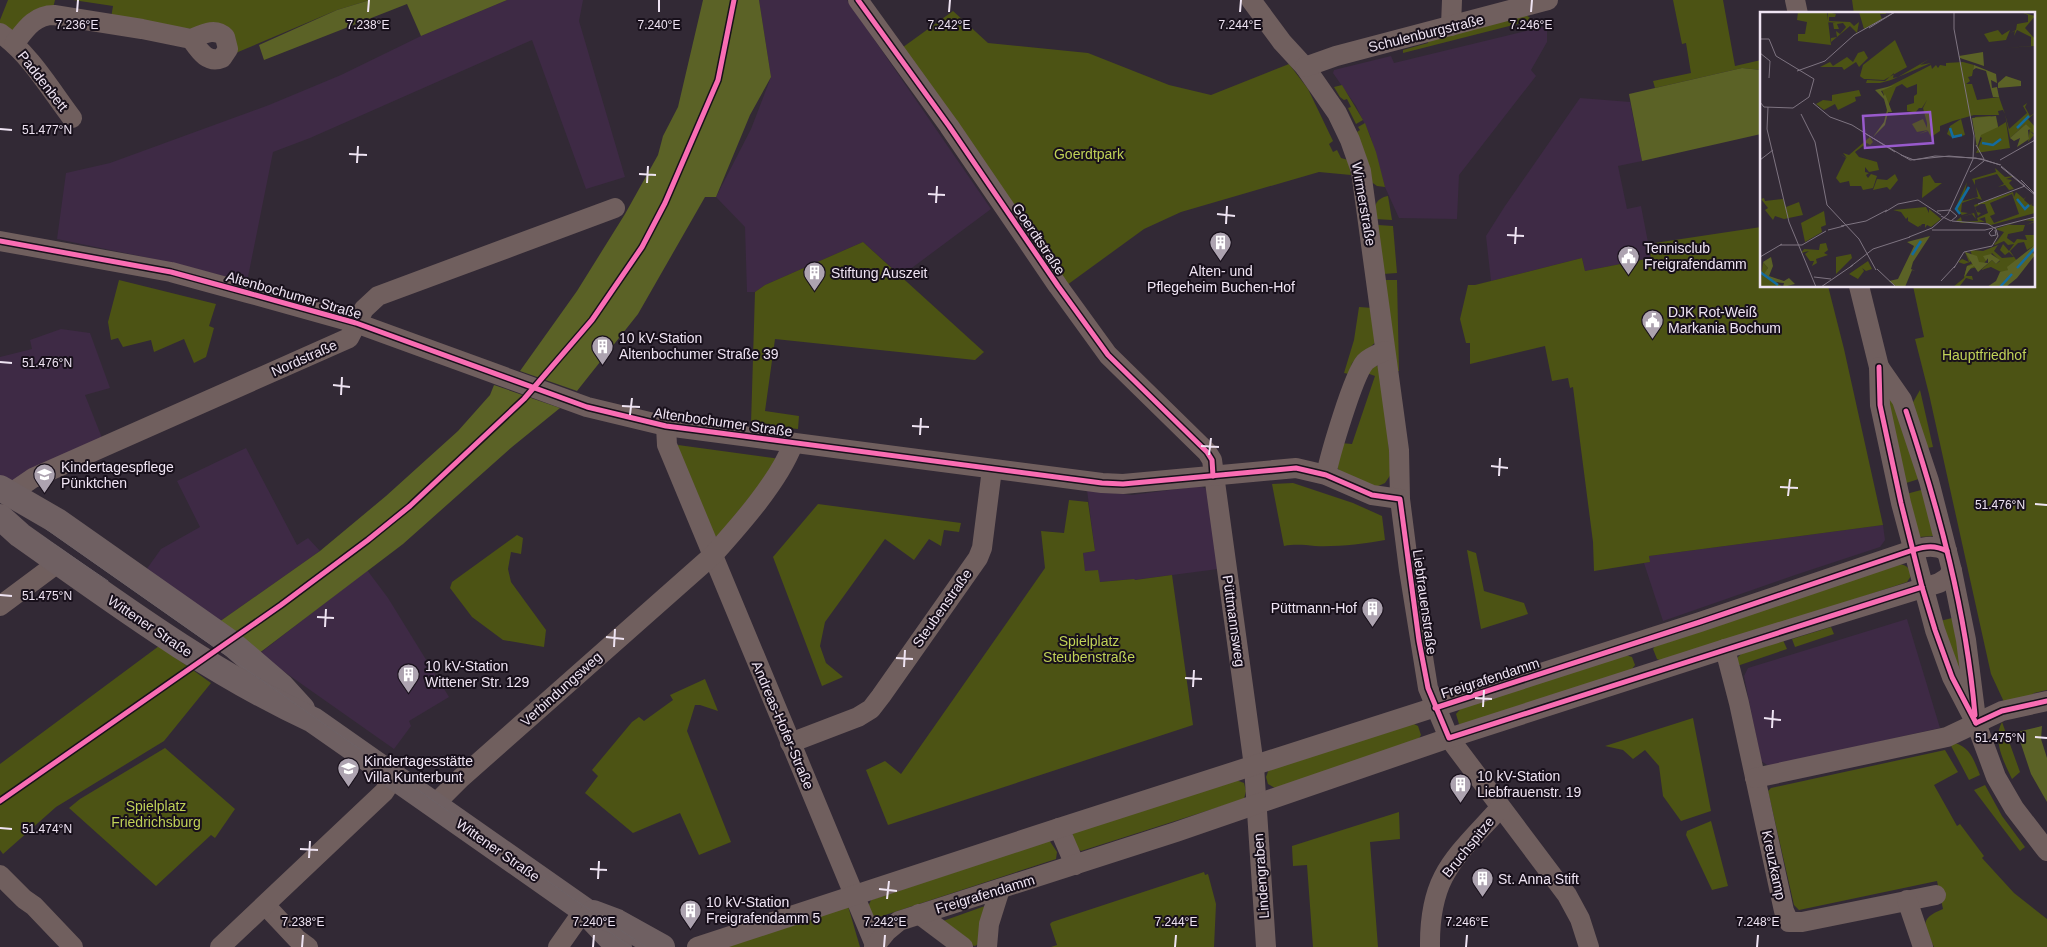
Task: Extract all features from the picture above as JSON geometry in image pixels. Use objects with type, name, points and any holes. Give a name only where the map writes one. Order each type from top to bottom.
[{"type":"main road","name":"Wittener Straße","points":[[5,490],[40,509],[232,644],[281,686],[313,720]]},
{"type":"main road","points":[[20,535],[40,509]]},
{"type":"main road","name":"Wittener Straße","points":[[0,517],[20,535],[207,664],[268,699],[313,720],[584,910],[619,947]]},
{"type":"main road","name":"Wittener Straße","points":[[584,910],[617,922],[662,947]]},
{"type":"street","name":"Goerdtstraße","points":[[858,0],[954,133],[1058,286],[1108,355],[1207,452],[1212,460],[1214,476]]},
{"type":"street","name":"Wirmerstraße","points":[[1251,0],[1282,42],[1305,67],[1337,113],[1350,140],[1361,171],[1399,450],[1400,499]]},
{"type":"street","points":[[1451,26],[1452,0]]},
{"type":"street","name":"Schulenburgstraße","points":[[1305,67],[1336,56],[1548,0]]},
{"type":"street","name":"Paddenbett","points":[[72,118],[7,39],[44,15],[54,15],[192,39]]},
{"type":"street","name":"Nordstraße","points":[[5,490],[350,338],[364,309],[378,296],[615,208]]},
{"type":"street","name":"Altenbochumer Straße","points":[[0,240],[170,272],[356,323],[557,397],[600,411],[666,426],[793,444],[1123,484],[1296,468],[1326,475],[1372,495],[1400,499]]},
{"type":"street","points":[[1859,288],[1879,367],[1880,405],[1913,550],[1934,630],[1952,677],[1976,723],[1996,776],[2014,808],[2047,852]]},
{"type":"street","points":[[1326,475],[1330,455],[1356,379],[1365,362],[1385,351]]},
{"type":"street","points":[[1879,367],[1902,400],[1928,481],[1952,571],[1969,656],[1976,723]]},
{"type":"street","name":"Andreas-Hofer-Straße","points":[[666,426],[667,445],[854,895]]},
{"type":"street","points":[[713,555],[730,536],[785,464],[793,444]]},
{"type":"street","name":"Steubenstraße","points":[[790,744],[858,717],[871,709],[881,696],[978,558],[982,548],[992,469]]},
{"type":"street","name":"Püttmannsweg","points":[[1214,476],[1254,766]]},
{"type":"street","name":"Liebfrauenstraße","points":[[1400,499],[1419,641],[1428,688],[1435,708]]},
{"type":"street","points":[[1913,550],[1927,546],[1938,546],[1947,551]]},
{"type":"street","name":"Freigrafendamm","points":[[697,947],[1059,828],[1435,708],[1913,550]]},
{"type":"street","name":"Verbindungsweg","points":[[434,805],[461,778],[713,555]]},
{"type":"street","points":[[0,606],[59,562]]},
{"type":"street","points":[[1922,587],[1939,583],[1947,578],[1952,571]]},
{"type":"street","name":"Freigrafendamm","points":[[854,895],[874,946],[899,921],[919,914],[1000,890],[1256,805],[1449,738],[1922,587]]},
{"type":"street","points":[[1639,641],[1650,673]]},
{"type":"street","name":"Kreuzkamp","points":[[1725,649],[1784,910],[1789,922],[1802,922],[1936,895]]},
{"type":"street","points":[[1755,778],[1947,736],[2002,711],[2047,700]]},
{"type":"street","name":"Freigrafendamm","points":[[1435,708],[1449,738]]},
{"type":"street","points":[[1449,738],[1566,895],[1580,919],[1589,947]]},
{"type":"street","points":[[1254,766],[1256,805]]},
{"type":"street","points":[[220,947],[266,906],[384,792],[394,777]]},
{"type":"street","name":"Lindengraben","points":[[1256,805],[1266,947]]},
{"type":"street","name":"Bruchspitze","points":[[1430,947],[1431,911],[1441,879],[1451,863],[1500,808]]},
{"type":"street","points":[[1059,828],[1075,865]]},
{"type":"street","points":[[0,875],[24,900],[34,906],[73,947]]},
{"type":"street","points":[[987,947],[989,924],[1000,890]]},
{"type":"street","points":[[1907,900],[1922,947]]},
{"type":"street","points":[[266,906],[297,939],[308,947]]},
{"type":"street","points":[[558,947],[584,910]]},
{"type":"street","points":[[919,914],[963,947]]},
{"type":"shaded area","points":[[507,0],[583,0],[579,21],[625,177],[586,189],[532,40],[310,138],[273,152],[247,282],[173,263],[57,239],[66,173],[110,163],[269,105],[341,75],[421,36]]},
{"type":"shaded area","points":[[759,0],[847,0],[991,209],[901,276],[863,242],[765,285],[755,292],[747,292],[745,227],[716,197],[751,129],[771,77]]},
{"type":"shaded area","points":[[1547,26],[1547,42],[1531,70],[1536,76],[1459,175],[1457,219],[1399,218],[1385,187],[1370,135],[1356,106],[1333,73],[1334,70],[1391,56],[1394,63]]},
{"type":"shaded area","points":[[1580,98],[1630,102],[1642,161],[1618,166],[1627,209],[1641,206],[1651,258],[1585,271],[1582,258],[1491,281],[1486,236]]},
{"type":"shaded area","points":[[61,329],[90,333],[110,388],[85,395],[102,438],[9,481],[0,477],[0,357],[32,349],[30,340]]},
{"type":"shaded area","points":[[246,448],[297,545],[308,538],[320,551],[219,622],[146,570],[161,549],[200,527],[177,481]]},
{"type":"shaded area","points":[[1200,486],[1207,489],[1218,569],[1134,580],[1100,582],[1085,571],[1083,553],[1095,551],[1087,490],[1132,495]]},
{"type":"shaded area","points":[[1883,525],[1885,540],[1880,547],[1663,621],[1644,563],[1650,562],[1649,556]]},
{"type":"shaded area","points":[[367,570],[388,598],[449,697],[409,721],[411,726],[394,749],[259,654]]},
{"type":"shaded area","points":[[1907,619],[1940,728],[1769,766],[1761,761],[1744,676],[1748,668]]},
{"type":"green space","points":[[8,0],[55,0],[53,8],[16,33],[0,25],[0,20]]},
{"type":"green space","points":[[73,0],[370,0],[337,10],[231,55],[234,49],[191,29],[111,18],[113,6]]},
{"type":"green space","points":[[370,0],[507,0],[421,36],[407,4],[264,60],[259,45],[337,10]]},
{"type":"green space","points":[[703,0],[759,0],[771,77],[750,115],[716,197],[705,197],[638,314],[577,391],[520,371],[577,291],[625,214],[658,155],[663,136],[678,107]]},
{"type":"green space","points":[[1673,0],[1723,0],[1735,66],[1760,60],[1760,70],[1742,68],[1655,88],[1653,81],[1691,73],[1686,43],[1682,44]]},
{"type":"green space","name":"Hauptfriedhof","points":[[1852,0],[2047,0],[2047,690],[2034,693],[2028,698],[2004,702],[1991,674],[1915,339],[1924,337],[1913,288],[2034,288],[2034,12],[1854,12]]},
{"type":"green space","name":"Goerdtpark","points":[[953,11],[988,43],[1088,53],[1169,85],[1211,95],[1289,64],[1308,89],[1333,141],[1329,144],[1333,152],[1337,150],[1341,158],[1348,160],[1351,175],[1319,172],[1181,212],[1144,229],[1067,285],[899,50]]},
{"type":"green space","points":[[1526,15],[1533,20],[1403,53],[1403,50],[1428,43],[1428,39]]},
{"type":"green space","points":[[1742,68],[1760,70],[1760,134],[1642,161],[1629,94]]},
{"type":"green space","points":[[1342,85],[1363,120],[1356,124],[1348,108],[1351,107],[1347,99],[1344,100],[1340,97],[1334,87]]},
{"type":"green space","points":[[1365,123],[1376,152],[1385,187],[1377,186],[1370,181],[1357,132],[1360,130],[1358,127]]},
{"type":"green space","points":[[1388,196],[1392,220],[1375,219],[1377,201]]},
{"type":"green space","points":[[1378,225],[1393,226],[1397,273],[1383,274]]},
{"type":"green space","points":[[1760,227],[1760,288],[1829,288],[1883,525],[1649,556],[1650,562],[1594,571],[1593,542],[1573,387],[1570,388],[1568,378],[1552,381],[1545,346],[1470,364],[1470,343],[1466,343],[1460,319],[1468,285],[1475,285],[1582,258],[1585,271],[1651,258],[1648,244]]},
{"type":"green space","points":[[863,242],[984,352],[975,360],[775,339],[765,411],[799,416],[798,429],[751,424],[755,292],[765,285]]},
{"type":"green space","points":[[119,280],[216,304],[209,326],[214,328],[206,357],[194,363],[184,339],[154,352],[151,340],[123,347],[118,338],[111,340],[108,322]]},
{"type":"green space","points":[[1383,280],[1397,280],[1399,371],[1395,371]]},
{"type":"green space","points":[[1359,307],[1373,308],[1377,341],[1352,363],[1349,374],[1344,373],[1354,340]]},
{"type":"green space","points":[[1372,364],[1379,367],[1384,390],[1391,474],[1385,483],[1376,487],[1340,472],[1336,465],[1340,443],[1352,444],[1375,376],[1364,372]]},
{"type":"green space","points":[[494,385],[560,408],[512,447],[403,544],[258,654],[219,622],[320,551],[386,496],[458,431],[490,395]]},
{"type":"green space","points":[[1920,390],[1933,447],[1927,448],[1912,404]]},
{"type":"green space","points":[[1892,399],[1922,478],[1903,484],[1886,402]]},
{"type":"green space","points":[[678,445],[781,459],[718,536],[715,536],[678,449]]},
{"type":"green space","points":[[1293,483],[1353,503],[1382,516],[1385,540],[1341,546],[1284,546],[1272,484]]},
{"type":"green space","points":[[1925,489],[1934,536],[1919,537],[1906,494]]},
{"type":"green space","name":"Spielplatz Steubenstraße","points":[[1069,500],[1088,502],[1095,551],[1083,553],[1085,571],[1098,570],[1100,582],[1172,575],[1193,725],[888,825],[866,770],[885,761],[901,774],[1045,568],[1041,531],[1064,533]]},
{"type":"green space","points":[[818,504],[961,523],[959,532],[944,530],[941,546],[929,539],[914,560],[885,539],[825,622],[820,646],[826,663],[843,677],[822,686],[773,557]]},
{"type":"green space","points":[[517,535],[523,538],[521,554],[511,552],[508,569],[511,582],[546,630],[544,647],[503,640],[472,617],[450,588],[452,582]]},
{"type":"green space","points":[[1467,550],[1476,553],[1484,591],[1524,603],[1528,614],[1481,629]]},
{"type":"green space","points":[[1899,564],[1908,567],[1910,571],[1911,576],[1907,582],[1664,662],[1657,659],[1653,649],[1658,642]]},
{"type":"green space","points":[[1956,617],[1965,666],[1959,672],[1940,621]]},
{"type":"green space","points":[[1831,627],[1834,634],[1795,647],[1792,639]]},
{"type":"green space","points":[[1783,640],[1787,649],[1737,666],[1737,658],[1742,653]]},
{"type":"green space","points":[[159,646],[211,683],[164,741],[56,807],[3,854],[0,850],[0,764]]},
{"type":"green space","points":[[1623,654],[1632,657],[1635,665],[1629,673],[1471,727],[1459,724],[1456,714],[1465,704]]},
{"type":"green space","points":[[705,679],[718,711],[695,705],[687,731],[731,842],[699,855],[680,813],[633,833],[585,793],[598,776],[592,770],[632,722],[639,717],[644,721],[673,700],[670,695]]},
{"type":"green space","points":[[1693,718],[1711,811],[1681,821],[1663,796],[1659,766],[1645,750],[1633,759],[1623,750],[1605,746]]},
{"type":"green space","points":[[2002,722],[2020,772],[2012,779],[2000,751],[1998,736]]},
{"type":"green space","points":[[1412,723],[1418,726],[1421,735],[1417,742],[1275,788],[1268,784],[1266,777],[1269,769]]},
{"type":"green space","points":[[2042,726],[2041,739],[2047,758],[2047,802],[2031,774],[2017,732]]},
{"type":"green space","points":[[1955,743],[1965,748],[1974,760],[1980,775],[1969,780],[1950,744]]},
{"type":"green space","name":"Spielplatz Friedrichsburg","points":[[165,748],[235,809],[215,838],[211,835],[156,886],[69,808],[80,799]]},
{"type":"green space","points":[[1945,750],[1958,772],[1934,785],[1957,826],[1960,824],[1984,856],[1982,858],[2014,893],[2047,919],[2047,947],[1934,947],[1925,924],[1930,916],[1943,909],[1937,881],[1799,910],[1794,905],[1768,791],[1771,788]]},
{"type":"green space","points":[[1236,780],[1244,783],[1246,791],[1244,799],[1081,851],[1073,844],[1073,833]]},
{"type":"green space","points":[[1985,785],[2002,816],[2025,847],[2020,851],[1974,790]]},
{"type":"green space","points":[[1399,812],[1400,839],[1370,842],[1378,947],[1313,947],[1307,865],[1293,866],[1292,846]]},
{"type":"green space","points":[[1711,821],[1728,886],[1712,890],[1686,835],[1687,831]]},
{"type":"green space","points":[[1049,840],[1057,852],[1056,859],[876,918],[870,913],[868,907],[871,900]]},
{"type":"green space","points":[[1204,872],[1205,875],[1208,874],[1216,904],[1214,947],[1051,947],[1057,945],[1050,924],[1052,922]]},
{"type":"green space","points":[[848,906],[860,947],[726,947]]},
{"type":"green space","points":[[985,906],[980,943],[975,946],[970,945],[943,921]]},
{"type":"tram line","points":[[46,529],[575,900],[646,947]]},
{"type":"tram line","points":[[42,536],[108,581]]},
{"type":"tram line","points":[[606,929],[630,947]]},
{"type":"cycle path","points":[[0,801],[281,605],[368,540],[410,506],[524,399],[592,320],[642,247],[665,203],[718,80],[734,0]]},
{"type":"cycle path","points":[[858,0],[949,126],[1058,286],[1108,355],[1207,452],[1212,460],[1213,476]]},
{"type":"cycle path","points":[[0,241],[171,272],[356,323],[587,407],[666,426],[1102,483],[1123,484],[1296,468],[1326,475],[1372,495],[1400,499],[1419,641],[1428,688],[1449,738],[1922,587]]},
{"type":"cycle path","points":[[1879,367],[1880,405],[1901,503],[1922,587],[1952,677],[1976,723]]},
{"type":"cycle path","points":[[1906,411],[1950,561],[1965,638],[1975,715]]},
{"type":"cycle path","points":[[1435,708],[1700,622],[1913,550],[1930,547],[1947,551]]},
{"type":"cycle path","points":[[1976,723],[2002,711],[2047,701]]},
{"type":"place","name":"Alten- und Pflegeheim Buchen-Hof","points":[[1221,262]]},
{"type":"place","name":"Tennisclub Freigrafendamm","points":[[1628,275]]},
{"type":"place","name":"Stiftung Auszeit","points":[[815,292]]},
{"type":"place","name":"DJK Rot-Weiß Markania Bochum","points":[[1652,339]]},
{"type":"place","name":"10 kV-Station Altenbochumer Straße 39","points":[[603,365]]},
{"type":"place","name":"Kindertagespflege Pünktchen","points":[[45,494]]},
{"type":"place","name":"Püttmann-Hof","points":[[1373,627]]},
{"type":"place","name":"10 kV-Station Wittener Str. 129","points":[[409,693]]},
{"type":"place","name":"Kindertagesstätte Villa Kunterbunt","points":[[348,788]]},
{"type":"place","name":"10 kV-Station Liebfrauenstr. 19","points":[[1461,803]]},
{"type":"place","name":"St. Anna Stift","points":[[1482,898]]},
{"type":"place","name":"10 kV-Station Freigrafendamm 5","points":[[690,929]]}]
